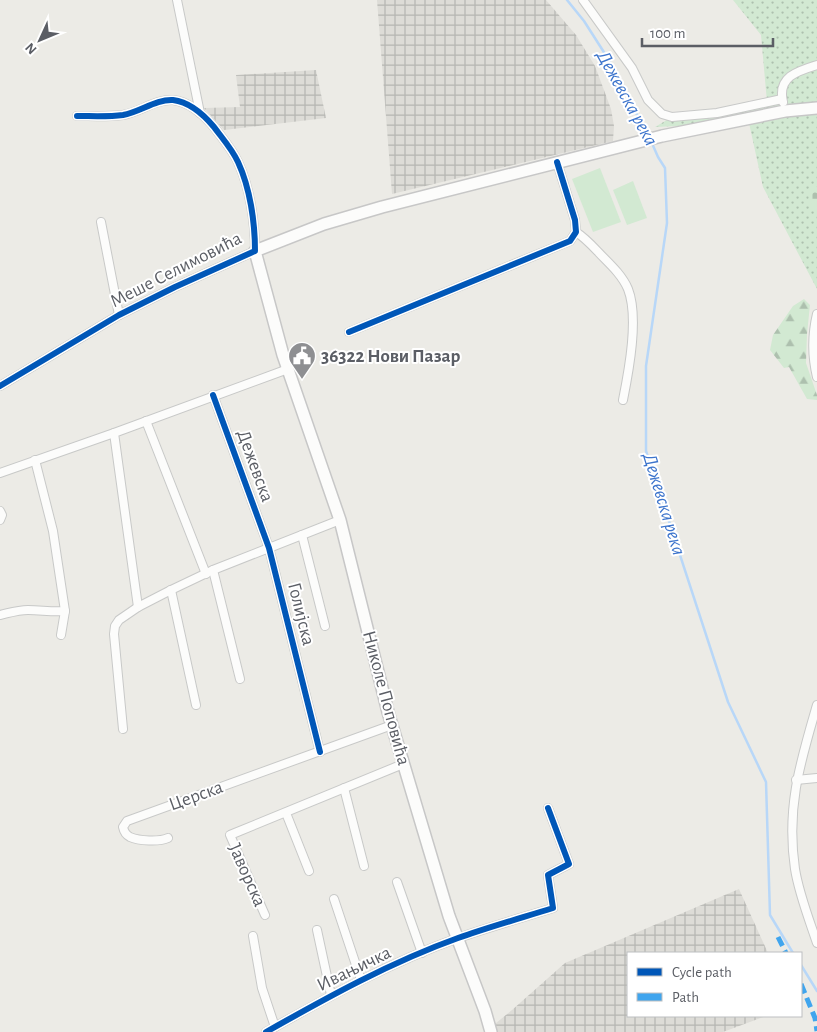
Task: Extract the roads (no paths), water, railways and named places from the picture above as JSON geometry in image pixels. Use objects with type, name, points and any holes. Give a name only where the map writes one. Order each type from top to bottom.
[{"type":"main road","name":"Меше Селимовића","points":[[255,251],[324,224],[382,206],[662,136],[785,111],[817,108]]},
{"type":"main road","name":"Николе Поповића","points":[[255,251],[288,369],[340,520],[403,764],[449,916],[485,1011],[491,1032]]},
{"type":"street","name":"Меше Селимовића","points":[[177,0],[200,113]]},
{"type":"street","points":[[583,0],[632,68],[648,100],[662,114],[672,117],[717,113],[782,99]]},
{"type":"street","points":[[785,111],[782,99],[783,86],[788,79],[799,71],[817,65]]},
{"type":"street","name":"Меше Селимовића","points":[[0,386],[118,315],[255,251],[253,216],[247,186],[238,161],[225,142],[200,113],[186,104],[175,100],[163,100],[123,115],[77,116]]},
{"type":"street","points":[[349,332],[570,241],[576,232],[575,220],[557,162]]},
{"type":"street","points":[[101,222],[118,315]]},
{"type":"street","points":[[576,232],[585,238],[620,276],[627,288],[631,301],[633,322],[628,375],[623,400]]},
{"type":"street","points":[[817,314],[813,330],[813,362],[817,377]]},
{"type":"street","points":[[0,473],[288,369]]},
{"type":"street","name":"Дежевска","points":[[213,395],[269,548]]},
{"type":"street","points":[[146,421],[209,572],[240,679]]},
{"type":"street","points":[[114,432],[138,607]]},
{"type":"street","points":[[35,460],[53,531],[65,611],[61,635]]},
{"type":"street","points":[[0,511],[2,515],[0,520]]},
{"type":"street","points":[[123,728],[114,634],[115,626],[119,620],[138,607],[209,572],[340,520]]},
{"type":"street","name":"Голијска","points":[[302,535],[325,626]]},
{"type":"street","name":"Голијска","points":[[269,548],[320,752]]},
{"type":"street","points":[[171,590],[196,705]]},
{"type":"street","points":[[0,615],[28,610],[65,611]]},
{"type":"street","points":[[817,704],[796,780],[793,798],[792,836],[796,871],[817,943]]},
{"type":"street","name":"Церска","points":[[168,838],[164,840],[130,837],[125,833],[123,827],[126,822],[392,725]]},
{"type":"street","name":"Јаворска","points":[[265,915],[230,835],[403,764]]},
{"type":"street","points":[[796,780],[817,778]]},
{"type":"street","points":[[344,788],[364,866]]},
{"type":"street","points":[[458,938],[552,908],[548,875],[569,864],[548,808]]},
{"type":"street","points":[[286,813],[309,871]]},
{"type":"street","points":[[397,882],[422,953]]},
{"type":"street","name":"Ивањичка","points":[[334,899],[360,980]]},
{"type":"street","name":"Ивањичка","points":[[317,930],[332,995]]},
{"type":"street","points":[[253,936],[262,988],[275,1027]]},
{"type":"street","name":"Ивањичка","points":[[266,1032],[360,980],[458,938]]},
{"type":"waterway","name":"Дежевска река","points":[[567,0],[584,21],[607,57],[648,136]]},
{"type":"waterway","name":"Дежевска река","points":[[651,141],[665,168],[667,223],[646,366],[646,451],[728,702],[766,782],[770,915],[792,952]]},
{"type":"waterway","name":"Дежевска река","points":[[802,967],[817,991]]},
{"type":"place","name":"36322 Нови Пазар","points":[[302,380]]}]
